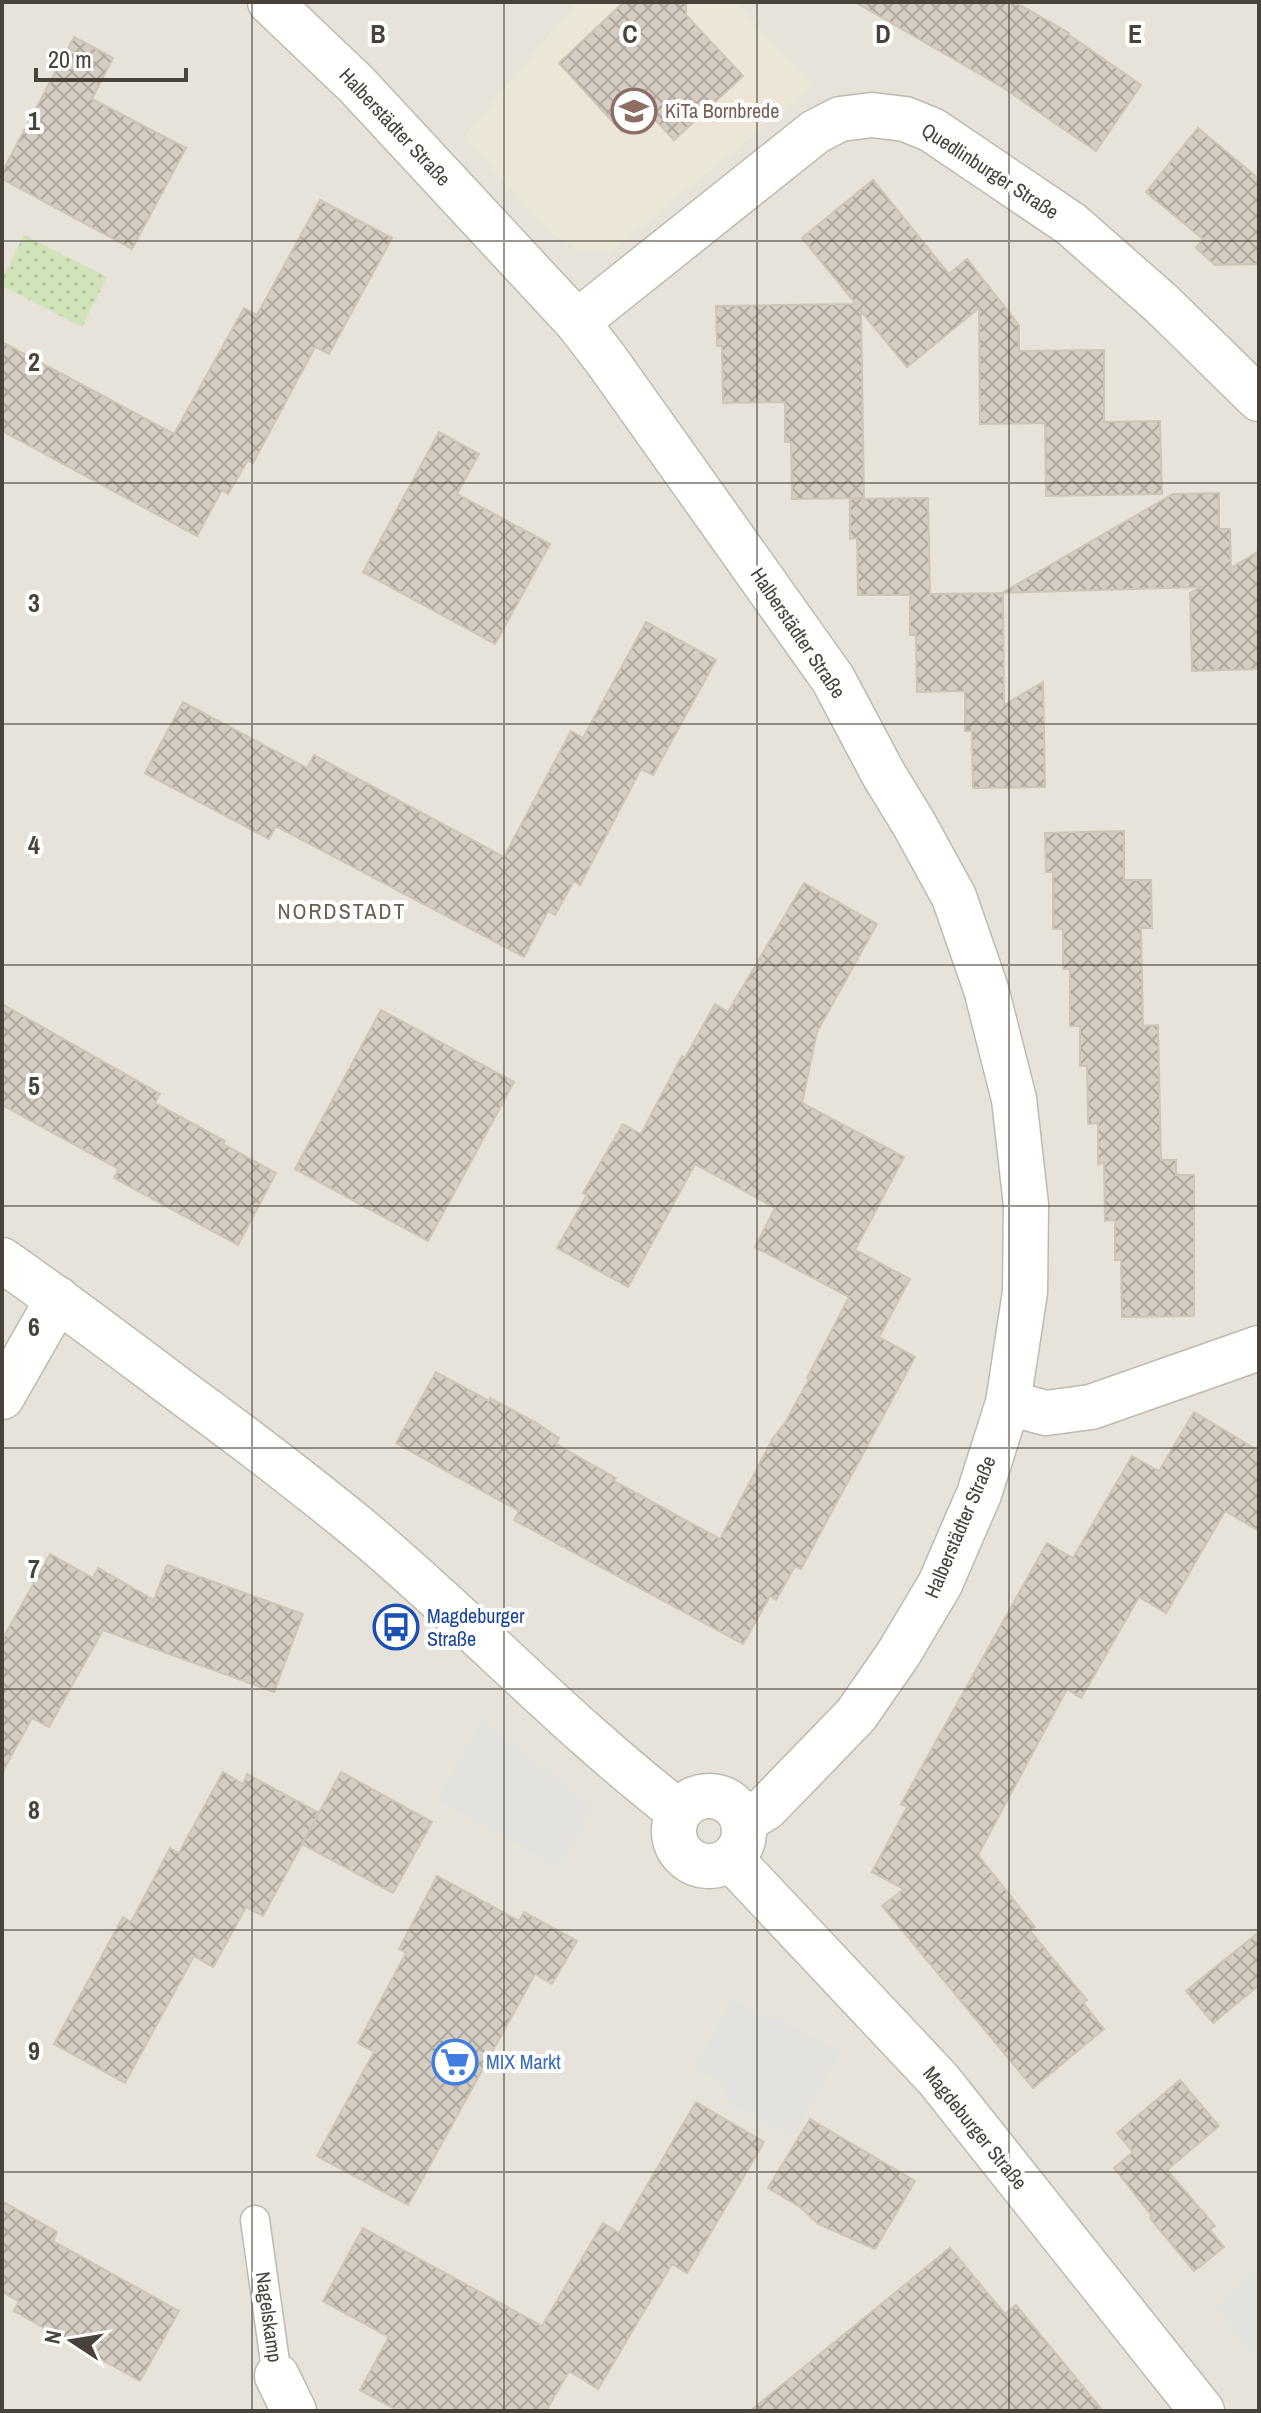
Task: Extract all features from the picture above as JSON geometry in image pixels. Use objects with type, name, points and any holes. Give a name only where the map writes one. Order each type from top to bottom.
[{"type":"street","name":"Halberstädter Straße","points":[[270,2],[356,84],[577,322],[833,679],[954,897],[986,989],[1014,1099],[1024,1190],[1025,1292],[1008,1403],[979,1494],[946,1571],[899,1653],[856,1715],[737,1840]]},
{"type":"street","name":"Quedlinburger Straße","points":[[577,322],[815,132],[840,119],[872,115],[905,119],[932,130],[1071,224],[1162,304],[1259,399]]},
{"type":"street","points":[[2,1260],[243,1437],[356,1526],[587,1735],[679,1812],[674,1832],[680,1852],[691,1862],[712,1867],[737,1840]]},
{"type":"street","points":[[2,1397],[58,1299]]},
{"type":"street","points":[[1008,1403],[1046,1413],[1091,1407],[1259,1348]]},
{"type":"street","name":"Magdeburger Straße","points":[[679,1812],[690,1801],[706,1796],[730,1803],[737,1840],[938,2079],[1202,2411]]},
{"type":"lane","name":"Nagelskamp","points":[[255,2220],[286,2394]]},
{"type":"shaded area","points":[[2,2],[1259,2],[1259,2411],[2,2411]]},
{"type":"shaded area","name":"KiTa Bornbrede","points":[[577,2],[735,2],[814,86],[611,251],[579,252],[548,231],[464,137]]},
{"type":"shaded area","points":[[482,1718],[594,1808],[559,1868],[437,1800]]},
{"type":"shaded area","points":[[732,1999],[770,2020],[774,2015],[841,2052],[793,2138],[721,2098],[727,2086],[694,2068]]},
{"type":"shaded area","points":[[1259,2269],[1259,2361],[1214,2307]]},
{"type":"green space","points":[[24,235],[107,277],[82,327],[2,286],[2,279]]},
{"type":"building","points":[[624,2],[686,2],[686,15],[743,76],[674,140],[646,110],[622,132],[559,63]]},
{"type":"building","points":[[855,2],[1015,2],[1069,33],[1141,85],[1096,151],[1002,87]]},
{"type":"building","points":[[74,37],[113,58],[92,99],[186,148],[132,249],[2,179],[2,172]]},
{"type":"building","points":[[1198,128],[1259,179],[1259,264],[1215,265],[1196,248],[1203,239],[1146,192]]},
{"type":"building","points":[[873,180],[949,274],[967,259],[1019,325],[1019,351],[1104,350],[1104,422],[1160,421],[1162,494],[1046,496],[1045,423],[980,424],[979,308],[907,367],[861,311],[864,498],[792,499],[791,442],[785,442],[785,402],[723,403],[722,346],[717,346],[716,306],[856,304],[802,238]]},
{"type":"building","points":[[320,200],[392,238],[329,354],[315,347],[253,463],[248,460],[228,494],[222,490],[197,536],[2,431],[2,342],[174,434],[244,308],[257,315]]},
{"type":"building","points":[[439,432],[479,454],[457,494],[550,544],[495,644],[363,572]]},
{"type":"building","points":[[1219,493],[1219,529],[1230,529],[1231,568],[1259,551],[1259,669],[1192,671],[1190,593],[1200,587],[1002,593],[1173,494]]},
{"type":"building","points":[[928,498],[930,594],[1003,593],[1004,705],[1043,682],[1045,787],[973,788],[972,731],[965,731],[965,691],[917,692],[916,635],[910,635],[910,595],[858,595],[857,538],[850,539],[850,499]]},
{"type":"building","points":[[646,622],[716,660],[653,775],[641,769],[580,885],[574,881],[555,915],[548,911],[524,957],[276,826],[269,839],[145,773],[183,702],[307,768],[314,755],[504,857],[571,731],[583,738]]},
{"type":"building","points":[[1124,831],[1124,880],[1151,880],[1152,928],[1141,928],[1143,1026],[1158,1025],[1161,1160],[1176,1160],[1176,1175],[1194,1175],[1194,1316],[1122,1317],[1121,1260],[1115,1260],[1115,1220],[1105,1221],[1104,1163],[1098,1164],[1098,1123],[1088,1124],[1087,1066],[1080,1066],[1080,1026],[1070,1026],[1070,969],[1063,969],[1063,929],[1053,929],[1053,872],[1046,872],[1045,833]]},
{"type":"building","points":[[804,883],[877,924],[817,1032],[802,1103],[904,1157],[855,1250],[910,1279],[879,1337],[915,1357],[801,1569],[795,1566],[776,1600],[770,1596],[743,1644],[514,1520],[519,1511],[396,1443],[436,1372],[535,1422],[559,1438],[556,1444],[616,1478],[614,1481],[720,1539],[773,1438],[785,1423],[809,1379],[849,1297],[755,1247],[775,1208],[695,1164],[628,1287],[557,1248],[587,1195],[583,1193],[623,1124],[641,1134],[682,1056],[685,1058],[715,1004],[728,1012]]},
{"type":"building","points":[[2,1004],[160,1094],[155,1103],[276,1173],[238,1245],[114,1178],[119,1169],[2,1105]]},
{"type":"building","points":[[381,1010],[514,1082],[428,1241],[295,1169]]},
{"type":"building","points":[[1194,1412],[1259,1451],[1259,1531],[1225,1511],[1166,1613],[1139,1597],[1081,1698],[1067,1689],[978,1855],[1035,1927],[1030,1931],[1087,2000],[1083,2003],[1104,2029],[1033,2088],[882,1906],[904,1889],[872,1872],[907,1807],[901,1804],[1047,1543],[1073,1558],[1132,1456],[1159,1471]]},
{"type":"building","points":[[50,1554],[93,1578],[98,1568],[154,1600],[167,1565],[303,1614],[274,1692],[103,1630],[49,1727],[32,1718],[2,1773],[2,1640]]},
{"type":"building","points":[[223,1772],[243,1784],[247,1774],[319,1813],[263,1916],[246,1907],[213,1967],[194,1956],[125,2083],[54,2044],[123,1917],[131,1922],[170,1848],[179,1853]]},
{"type":"building","points":[[341,1772],[432,1822],[393,1893],[302,1844]]},
{"type":"building","points":[[437,1876],[519,1921],[524,1912],[577,1941],[552,1984],[535,1974],[408,2205],[317,2156],[374,2052],[358,2043],[406,1953],[399,1949]]},
{"type":"building","points":[[1259,1932],[1259,1985],[1213,2023],[1186,1991]]},
{"type":"building","points":[[1180,2080],[1219,2126],[1167,2170],[1215,2226],[1210,2230],[1224,2247],[1194,2271],[1114,2168],[1133,2152],[1117,2133]]},
{"type":"building","points":[[696,2102],[764,2142],[687,2273],[672,2264],[598,2389],[569,2371],[546,2411],[398,2411],[360,2390],[389,2337],[323,2301],[363,2228],[542,2326],[603,2223],[619,2233]]},
{"type":"building","points":[[810,2119],[915,2181],[875,2249],[818,2224],[800,2207],[768,2188]]},
{"type":"building","points":[[2,2201],[57,2232],[53,2241],[179,2311],[140,2381],[14,2311],[19,2301],[2,2292]]},
{"type":"building","points":[[950,2248],[1005,2314],[1016,2305],[1103,2411],[750,2411]]},
{"type":"place","name":"KiTa Bornbrede","points":[[634,111]]},
{"type":"place","name":"Magdeburger Straße","points":[[396,1627]]},
{"type":"place","name":"MIX Markt","points":[[455,2062]]},
{"type":"district","name":"NORDSTADT","points":[[342,911]]}]
